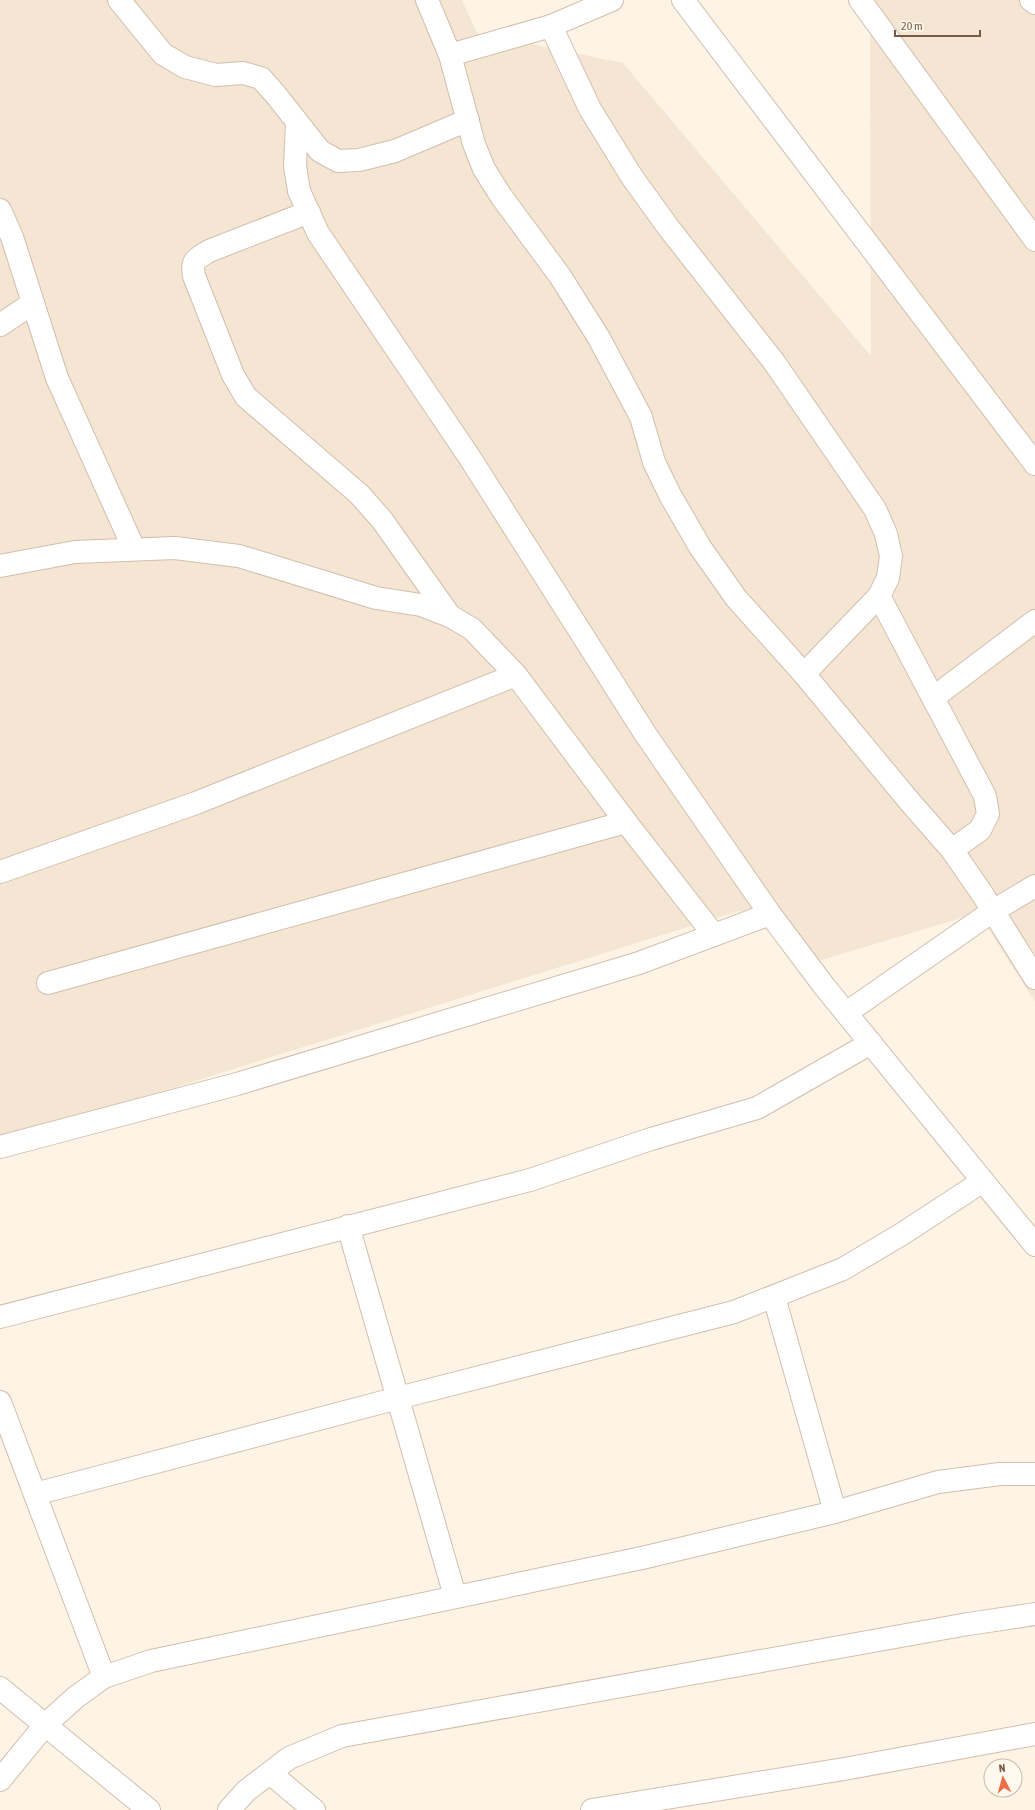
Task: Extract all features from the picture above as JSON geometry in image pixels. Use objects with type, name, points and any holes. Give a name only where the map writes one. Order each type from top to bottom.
[{"type":"street","points":[[119,0],[162,54],[185,67],[216,75],[243,73],[262,78],[320,151],[338,161],[359,160],[395,151],[468,120]]},
{"type":"street","points":[[427,0],[450,55],[468,120],[484,168],[501,196],[560,276],[599,338],[641,417],[654,462],[670,495],[700,547],[736,598],[804,674],[910,802],[952,850],[993,911],[1035,978]]},
{"type":"street","points":[[450,55],[551,26],[612,0]]},
{"type":"street","points":[[683,0],[1035,464]]},
{"type":"street","points":[[860,0],[1035,240]]},
{"type":"street","points":[[1031,0],[1035,3]]},
{"type":"street","points":[[551,26],[590,108],[632,177],[668,227],[774,362],[875,509],[886,534],[891,556],[888,578],[879,596],[804,674]]},
{"type":"street","points":[[297,123],[295,166],[299,191],[318,233],[468,455],[646,735],[770,914],[846,1013],[1035,1245]]},
{"type":"street","points":[[0,210],[12,238],[57,378],[134,549]]},
{"type":"street","points":[[309,212],[209,251],[197,258],[192,266],[194,276],[233,375],[246,397],[359,494],[382,520],[450,616]]},
{"type":"street","points":[[0,325],[33,303]]},
{"type":"street","points":[[0,566],[75,552],[175,548],[239,556],[376,598],[421,605],[450,616],[472,629],[516,675],[626,822],[714,935]]},
{"type":"street","points":[[879,596],[985,796],[988,814],[980,830],[952,850]]},
{"type":"street","points":[[933,698],[1035,622]]},
{"type":"street","points":[[0,872],[196,803],[516,675]]},
{"type":"street","points":[[48,983],[626,822]]},
{"type":"street","points":[[846,1013],[993,911],[1035,886]]},
{"type":"street","points":[[0,1147],[252,1079],[639,963],[770,914]]},
{"type":"street","points":[[0,1317],[530,1180],[651,1139],[757,1108],[871,1043]]},
{"type":"street","points":[[35,1494],[398,1398],[734,1312],[843,1269],[902,1234],[983,1181]]},
{"type":"street","points":[[348,1226],[454,1596]]},
{"type":"street","points":[[774,1297],[835,1512]]},
{"type":"street","points":[[0,1402],[104,1677]]},
{"type":"street","points":[[0,1780],[45,1725],[76,1697],[104,1677],[151,1661],[454,1596],[642,1558],[835,1512],[938,1482],[1000,1474],[1035,1474]]},
{"type":"street","points":[[229,1810],[246,1791],[289,1758],[342,1736],[952,1626],[1035,1614]]},
{"type":"street","points":[[0,1688],[148,1810]]},
{"type":"street","points":[[592,1810],[844,1769],[1035,1734]]},
{"type":"street","points":[[270,1772],[314,1810]]},
{"type":"shaded area","points":[[0,0],[462,0],[477,33],[623,63],[871,356],[870,0],[1035,0],[1035,1002],[978,913],[815,962],[739,911],[0,1142]]}]
